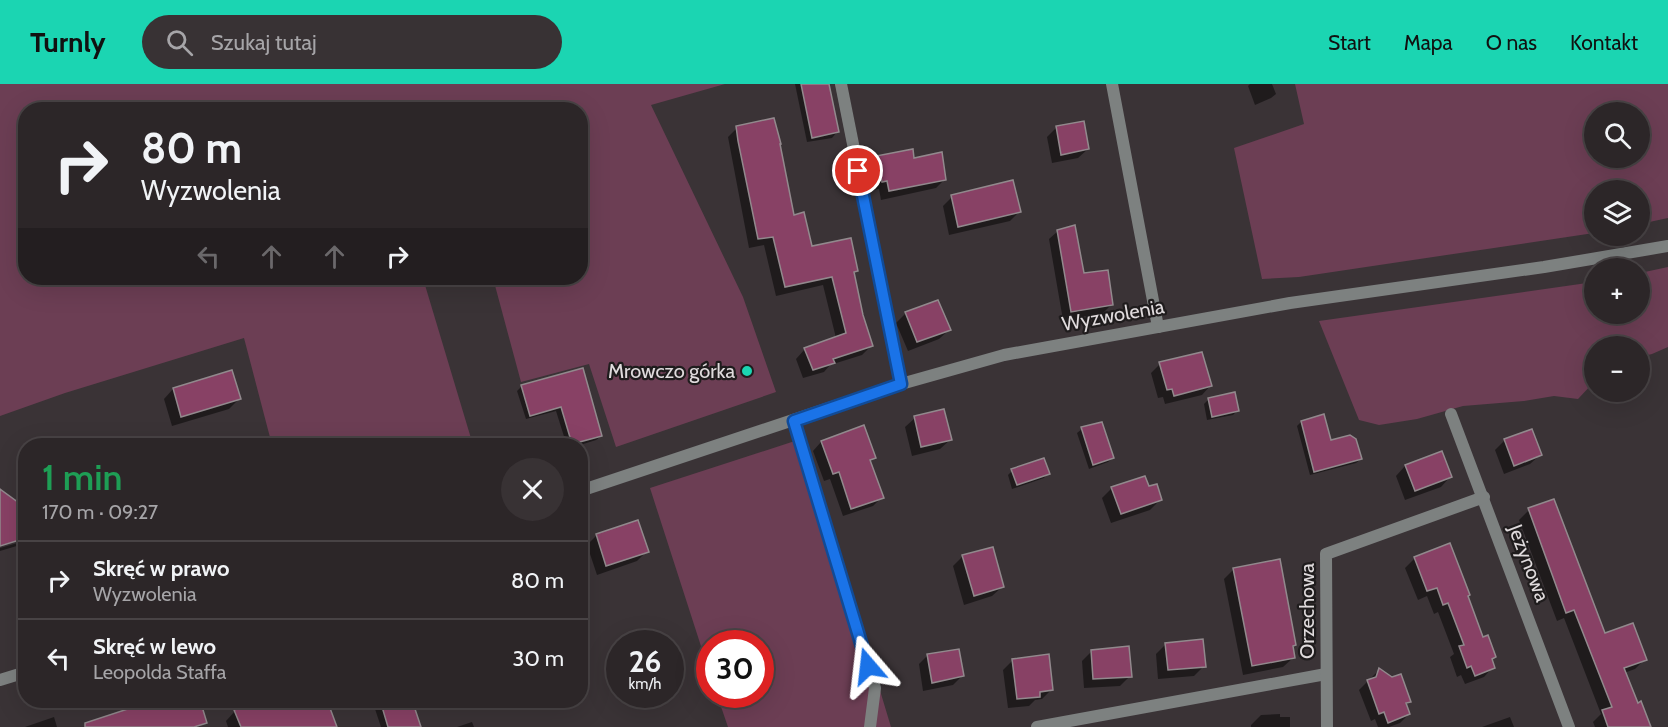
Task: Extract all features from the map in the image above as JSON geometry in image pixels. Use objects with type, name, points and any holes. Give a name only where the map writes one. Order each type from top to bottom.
[{"type":"street","points":[[841,84],[901,384]]},
{"type":"street","points":[[1112,84],[1158,327]]},
{"type":"street","name":"Wyzwolenia","points":[[588,488],[901,384],[1004,355],[1290,303],[1544,267],[1668,246]]},
{"type":"street","name":"Jeżynowa","points":[[1451,414],[1569,727]]},
{"type":"street","points":[[794,421],[875,688],[870,727]]},
{"type":"street","name":"Orzechowa","points":[[1327,727],[1326,554],[1484,497]]},
{"type":"street","points":[[1037,727],[1326,674]]},
{"type":"street","points":[[0,681],[18,675]]},
{"type":"shaded area","points":[[0,84],[725,84],[651,105],[743,297],[776,392],[616,447],[589,364],[521,382],[495,285],[588,285],[588,102],[18,102],[18,285],[425,285],[471,438],[270,438],[244,338],[65,393],[0,416]]},
{"type":"shaded area","points":[[1295,84],[1668,84],[1668,218],[1650,222],[1650,180],[1584,180],[1584,234],[1299,277],[1262,279],[1234,148],[1304,124]]},
{"type":"shaded area","points":[[1668,267],[1668,347],[1650,354],[1650,336],[1584,336],[1584,393],[1578,399],[1554,396],[1463,406],[1417,419],[1379,425],[1359,420],[1319,321],[1584,283],[1584,324],[1650,324],[1650,271]]},
{"type":"shaded area","points":[[804,438],[891,727],[728,727],[721,708],[774,708],[774,630],[696,631],[650,488]]},
{"type":"building","points":[[801,84],[829,84],[839,132],[812,138]]},
{"type":"building","points":[[774,118],[794,215],[804,212],[812,246],[851,238],[858,271],[854,272],[863,315],[873,346],[833,359],[835,363],[813,370],[804,348],[846,333],[832,277],[785,287],[773,237],[758,239],[738,141],[736,126]]},
{"type":"building","points":[[1084,121],[1089,149],[1061,155],[1056,126]]},
{"type":"building","points":[[913,149],[914,158],[942,152],[946,180],[889,191],[887,181],[882,182],[876,156]]},
{"type":"building","points":[[1013,180],[1021,212],[958,227],[951,195]]},
{"type":"building","points":[[1075,225],[1084,273],[1108,270],[1113,305],[1071,312],[1057,230]]},
{"type":"building","points":[[938,300],[951,330],[917,342],[905,312]]},
{"type":"building","points":[[1202,352],[1212,386],[1174,396],[1172,389],[1167,390],[1159,362]]},
{"type":"building","points":[[583,368],[602,436],[588,440],[570,438],[561,407],[530,416],[521,385]]},
{"type":"building","points":[[232,370],[241,399],[181,417],[173,388]]},
{"type":"building","points":[[1235,392],[1239,411],[1212,417],[1208,398]]},
{"type":"building","points":[[944,409],[952,440],[921,447],[914,416]]},
{"type":"building","points":[[1324,414],[1331,440],[1350,435],[1356,439],[1362,459],[1314,472],[1301,421]]},
{"type":"building","points":[[1102,422],[1114,458],[1093,465],[1081,427]]},
{"type":"building","points":[[864,425],[876,458],[870,460],[884,498],[851,509],[839,472],[833,474],[821,441]]},
{"type":"building","points":[[1532,429],[1542,455],[1514,466],[1504,439]]},
{"type":"building","points":[[1442,451],[1452,477],[1415,491],[1405,465]]},
{"type":"building","points":[[1044,458],[1050,474],[1017,485],[1011,469]]},
{"type":"building","points":[[1145,476],[1149,486],[1157,484],[1162,500],[1121,514],[1111,487]]},
{"type":"building","points":[[0,489],[18,502],[18,540],[0,546]]},
{"type":"building","points":[[1554,499],[1605,633],[1633,623],[1647,660],[1624,668],[1638,703],[1641,701],[1651,727],[1608,727],[1602,710],[1612,707],[1574,610],[1566,613],[1528,508]]},
{"type":"building","points":[[638,520],[649,552],[606,566],[596,534]]},
{"type":"building","points":[[1450,543],[1483,637],[1488,635],[1496,657],[1492,659],[1495,668],[1475,676],[1471,666],[1467,668],[1459,646],[1464,645],[1448,603],[1443,605],[1437,588],[1427,591],[1414,557]]},
{"type":"building","points":[[993,547],[1004,587],[974,596],[962,555]]},
{"type":"building","points":[[1280,559],[1296,645],[1293,646],[1295,658],[1252,666],[1233,568]]},
{"type":"building","points":[[1203,639],[1206,667],[1168,670],[1165,643]]},
{"type":"building","points":[[1129,646],[1132,677],[1093,679],[1091,650]]},
{"type":"building","points":[[959,649],[964,676],[932,683],[927,654]]},
{"type":"building","points":[[1049,654],[1053,690],[1040,692],[1040,697],[1017,699],[1012,659]]},
{"type":"building","points":[[1379,668],[1392,677],[1401,674],[1411,702],[1406,703],[1410,714],[1388,723],[1384,712],[1379,714],[1367,680],[1376,677]]},
{"type":"building","points":[[131,708],[202,708],[207,723],[194,727],[85,727],[85,723]]},
{"type":"building","points":[[239,708],[330,708],[337,727],[241,727],[234,710]]},
{"type":"building","points":[[382,708],[415,708],[421,727],[388,727]]},
{"type":"place","name":"Mrowczo górka","points":[[747,371]]},
{"type":"route","points":[[858,171],[901,384],[794,421],[868,666]]}]
